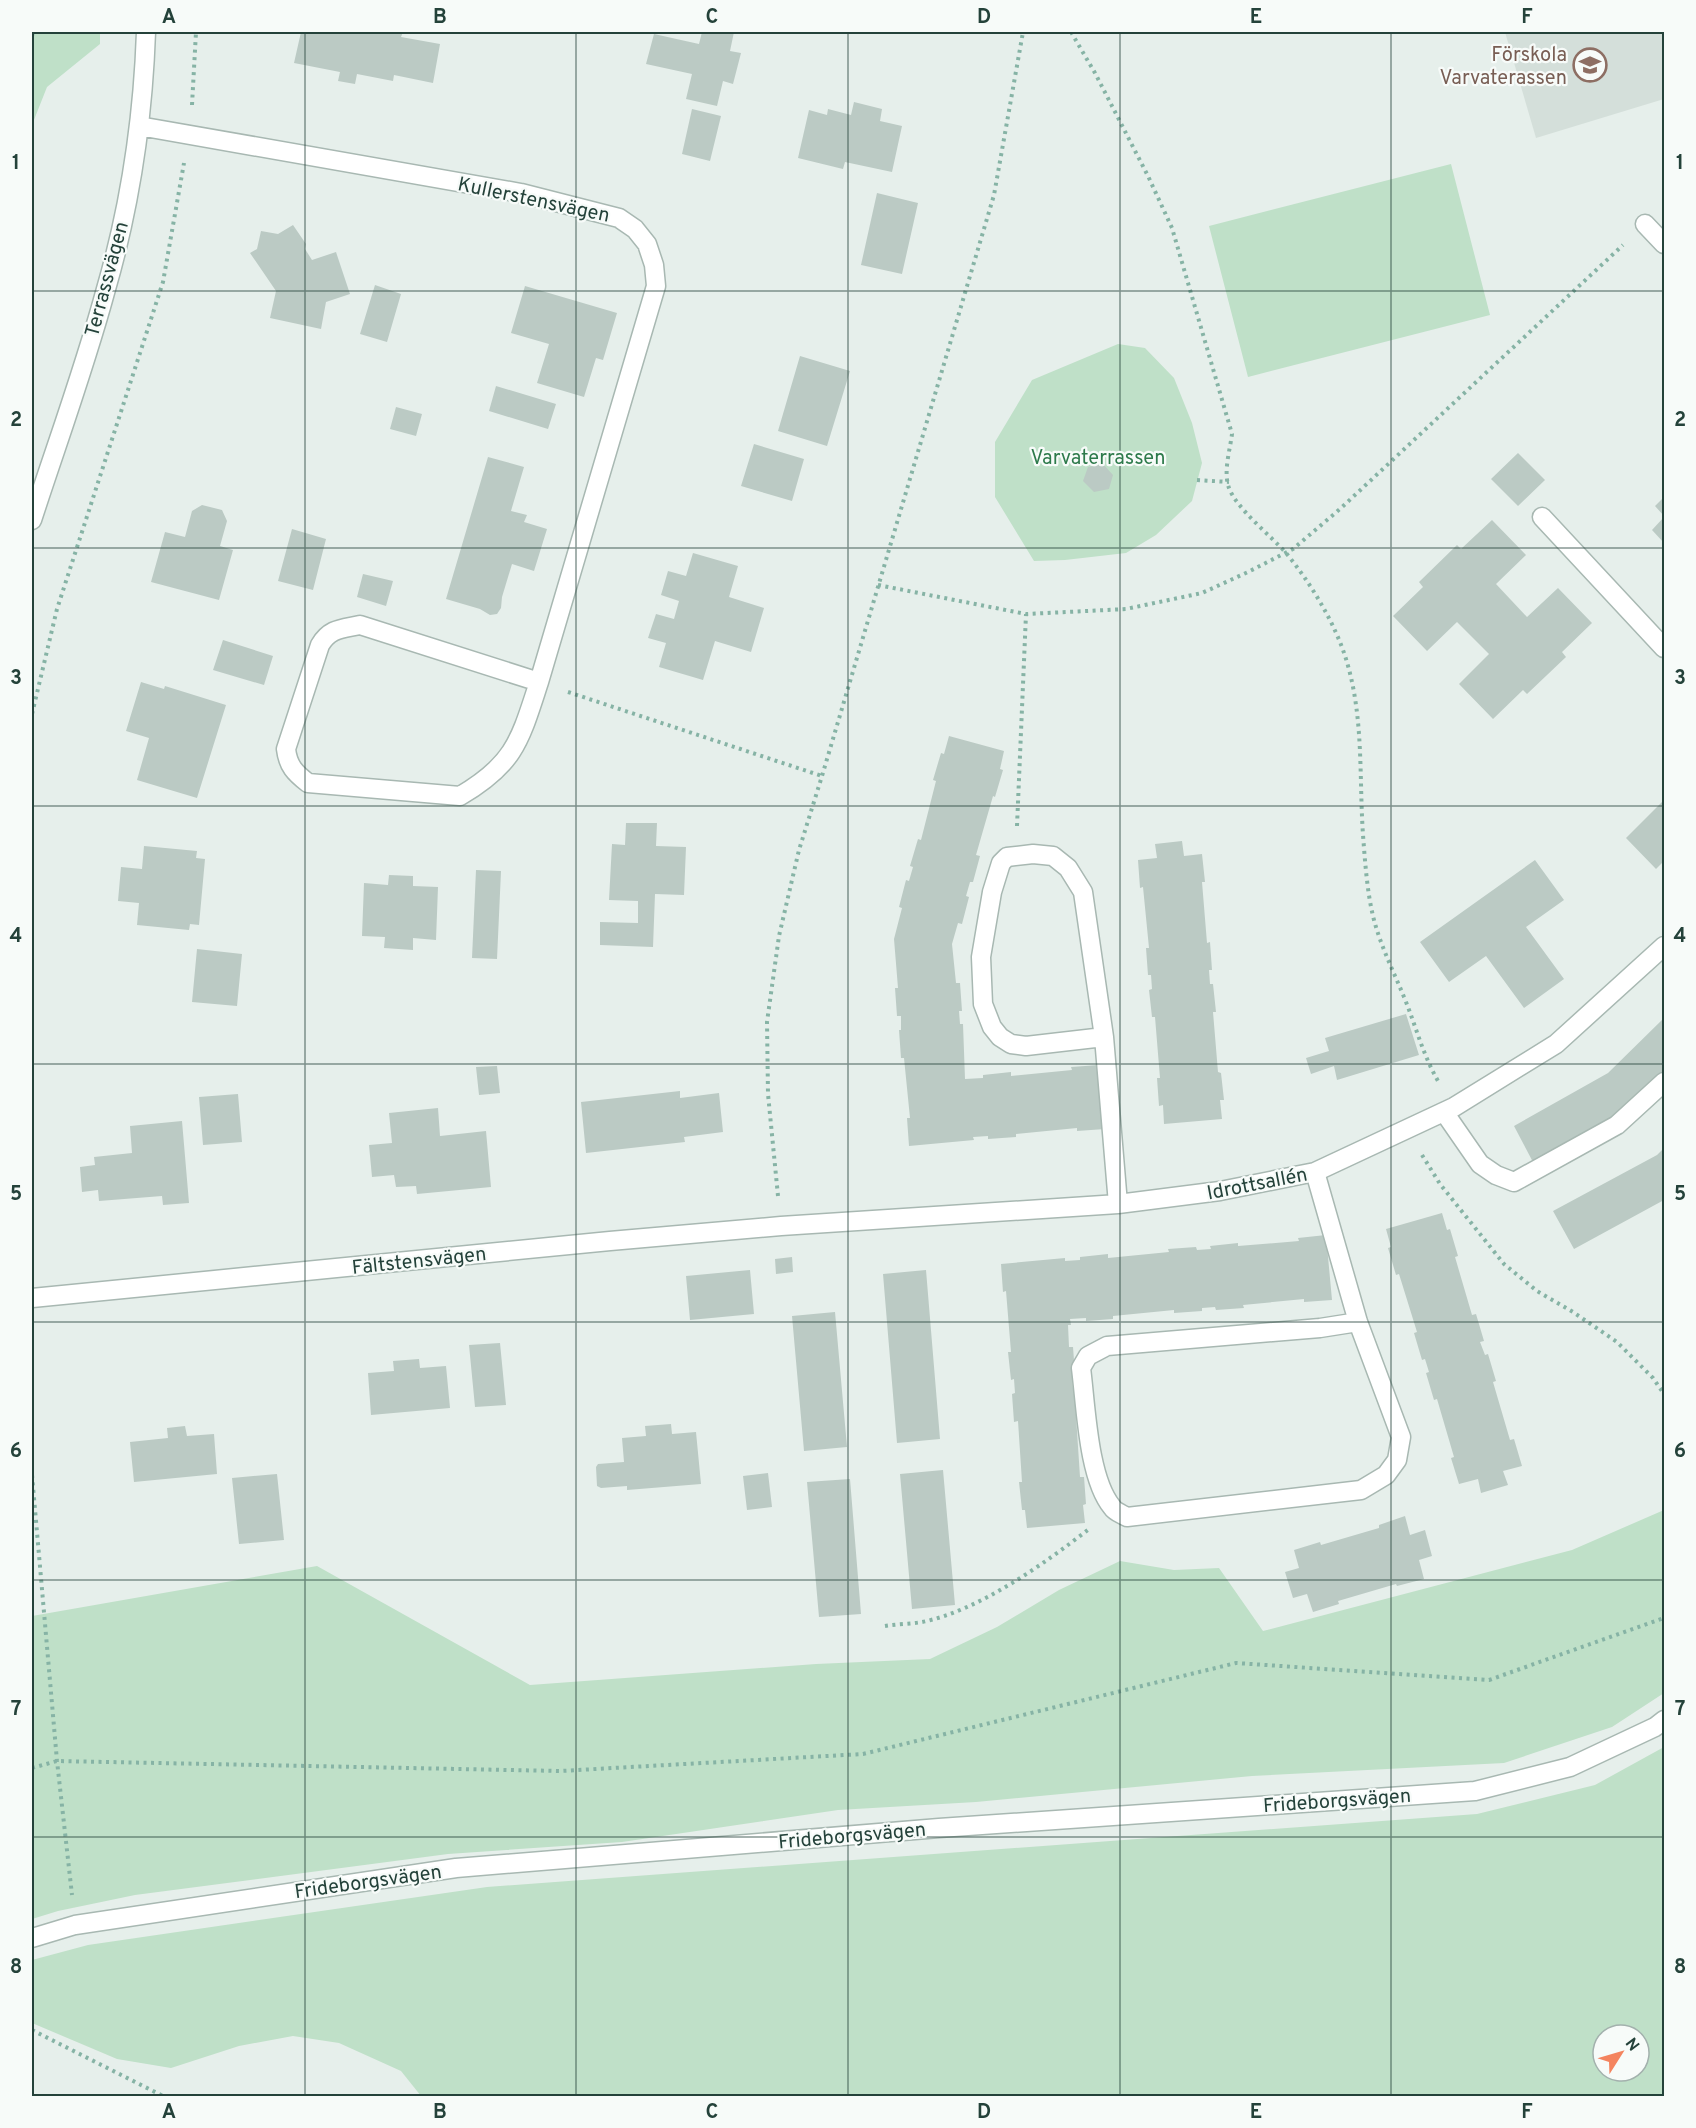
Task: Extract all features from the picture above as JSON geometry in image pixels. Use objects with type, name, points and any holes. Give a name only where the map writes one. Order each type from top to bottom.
[{"type":"street","name":"Terrassvägen","points":[[32,520],[107,288],[128,196],[138,126],[146,32]]},
{"type":"street","name":"Kullerstensvägen","points":[[138,126],[521,193],[619,218],[635,229],[646,244],[654,265],[656,286],[539,682],[522,735],[503,765],[482,783],[460,796],[308,783],[296,774],[288,763],[286,749],[320,645],[327,634],[339,629],[360,625],[539,682]]},
{"type":"street","points":[[1645,224],[1665,244]]},
{"type":"street","points":[[1542,516],[1665,648]]},
{"type":"street","points":[[1104,1037],[1026,1046],[1011,1044],[1000,1037],[992,1027],[983,1004],[981,957],[992,892],[1000,863],[1007,856],[1053,856],[1068,868],[1083,892],[1104,1037],[1118,1204]]},
{"type":"street","name":"Idrottsallén","points":[[781,1226],[1118,1204],[1220,1191],[1315,1172],[1449,1109],[1556,1044],[1664,948]]},
{"type":"street","points":[[1449,1109],[1480,1164],[1496,1175],[1514,1182],[1617,1125],[1665,1082]]},
{"type":"street","points":[[1315,1172],[1358,1322],[1401,1437],[1397,1460],[1386,1475],[1361,1490],[1127,1517],[1112,1509],[1101,1488],[1093,1458],[1081,1368],[1088,1356],[1107,1346],[1320,1328],[1358,1322]]},
{"type":"street","name":"Fältstensvägen","points":[[32,1298],[781,1226]]},
{"type":"street","name":"Frideborgsvägen","points":[[32,1938],[75,1924],[456,1868],[939,1828],[1475,1791],[1570,1767],[1655,1727],[1665,1720]]},
{"type":"path","points":[[32,36],[33,32]]},
{"type":"path","points":[[32,714],[57,609],[163,282],[190,134],[196,32]]},
{"type":"path","points":[[781,1226],[768,1094],[767,1022],[778,936],[799,850],[994,195],[1023,32]]},
{"type":"path","points":[[1071,32],[1095,73],[1172,228],[1232,434],[1227,469],[1229,487],[1242,507],[1285,553],[1308,582],[1346,659],[1361,747],[1363,835],[1372,915],[1387,959],[1404,996],[1425,1059],[1449,1109]]},
{"type":"path","points":[[878,585],[1026,614],[1126,609],[1202,593],[1293,549],[1340,509],[1645,224]]},
{"type":"path","points":[[1197,480],[1229,482]]},
{"type":"path","points":[[1016,855],[1026,614]]},
{"type":"path","points":[[539,682],[822,776]]},
{"type":"path","points":[[1405,1129],[1440,1184],[1504,1264],[1537,1291],[1573,1311],[1617,1342],[1653,1378],[1665,1394]]},
{"type":"path","points":[[32,1475],[57,1761],[75,1924]]},
{"type":"path","points":[[885,1626],[923,1622],[989,1596],[1062,1550],[1112,1509]]},
{"type":"path","points":[[32,1768],[57,1761],[560,1771],[863,1754],[1236,1663],[1489,1680],[1665,1618]]},
{"type":"path","points":[[32,2030],[163,2097]]},
{"type":"shaded area","name":"Förskola Varvaterassen","points":[[1505,32],[1664,32],[1664,99],[1536,138]]},
{"type":"green space","points":[[32,32],[100,32],[100,44],[47,87],[32,125]]},
{"type":"green space","points":[[1451,164],[1490,315],[1248,377],[1209,226]]},
{"type":"green space","name":"Varvaterrassen","points":[[1118,344],[1145,348],[1174,378],[1192,423],[1202,463],[1192,501],[1156,535],[1126,553],[1034,561],[995,497],[995,442],[1032,380]]},
{"type":"green space","points":[[1664,1510],[1664,1693],[1612,1727],[1504,1763],[1252,1776],[976,1802],[838,1810],[622,1842],[448,1854],[135,1895],[58,1911],[32,1919],[32,1616],[317,1566],[530,1685],[816,1664],[930,1659],[997,1627],[1059,1590],[1120,1561],[1174,1570],[1219,1568],[1263,1631],[1572,1550]]},
{"type":"green space","points":[[1664,1747],[1664,2096],[421,2096],[401,2071],[339,2043],[293,2036],[239,2046],[171,2068],[117,2059],[32,2023],[32,1960],[88,1945],[487,1887],[1477,1814],[1595,1785]]},
{"type":"building","points":[[301,32],[403,32],[401,37],[440,44],[433,83],[394,75],[393,81],[357,74],[355,84],[338,81],[340,72],[294,63]]},
{"type":"building","points":[[702,32],[734,32],[730,51],[741,53],[733,84],[723,81],[717,106],[686,99],[692,74],[646,64],[654,34],[699,44]]},
{"type":"building","points":[[854,102],[882,109],[880,121],[902,126],[892,172],[845,162],[843,169],[798,158],[809,110],[827,115],[828,109],[851,115]]},
{"type":"building","points":[[692,109],[721,116],[710,161],[682,154]]},
{"type":"building","points":[[877,193],[918,203],[902,274],[861,265]]},
{"type":"building","points":[[293,225],[306,244],[305,249],[312,260],[336,252],[350,294],[326,302],[321,329],[270,318],[276,291],[250,253],[257,249],[261,231],[278,234]]},
{"type":"building","points":[[375,285],[401,294],[387,342],[360,334]]},
{"type":"building","points":[[525,286],[617,313],[603,360],[596,358],[584,397],[537,383],[549,344],[511,333]]},
{"type":"building","points":[[800,356],[850,371],[827,446],[778,431]]},
{"type":"building","points":[[496,386],[556,404],[548,429],[489,411]]},
{"type":"building","points":[[396,407],[422,414],[416,436],[390,429]]},
{"type":"building","points":[[754,444],[804,459],[792,501],[741,486]]},
{"type":"building","points":[[1518,453],[1545,480],[1518,506],[1491,479]]},
{"type":"building","points":[[488,457],[524,467],[511,511],[527,515],[524,522],[547,529],[534,571],[512,564],[501,608],[497,614],[490,615],[480,609],[446,599]]},
{"type":"building","points":[[1103,464],[1113,475],[1109,489],[1094,492],[1083,481],[1088,467]]},
{"type":"building","points":[[1664,497],[1664,516],[1655,506]]},
{"type":"building","points":[[202,505],[222,510],[227,521],[220,546],[233,550],[219,600],[151,582],[165,532],[185,537],[192,511]]},
{"type":"building","points":[[1664,517],[1664,543],[1652,530]]},
{"type":"building","points":[[1492,520],[1526,555],[1496,584],[1527,617],[1558,588],[1592,623],[1562,652],[1566,657],[1527,694],[1523,690],[1493,719],[1459,684],[1489,654],[1457,622],[1427,651],[1393,616],[1423,587],[1419,582],[1457,545],[1461,549]]},
{"type":"building","points":[[292,529],[326,539],[313,590],[278,581]]},
{"type":"building","points":[[693,553],[738,566],[729,597],[764,608],[751,652],[715,641],[703,680],[659,667],[666,643],[648,638],[656,614],[674,619],[679,601],[661,595],[668,571],[686,576]]},
{"type":"building","points":[[363,574],[393,581],[386,606],[357,597]]},
{"type":"building","points":[[223,640],[273,656],[264,685],[213,670]]},
{"type":"building","points":[[141,682],[164,689],[165,686],[226,705],[197,798],[137,780],[149,738],[126,731]]},
{"type":"building","points":[[949,736],[1004,751],[1000,769],[1003,770],[976,855],[980,856],[973,882],[970,882],[966,896],[969,897],[962,924],[958,923],[952,944],[956,983],[960,983],[962,1011],[959,1011],[960,1024],[963,1024],[965,1079],[1011,1072],[1011,1076],[1099,1065],[1105,1129],[1077,1131],[1077,1128],[988,1139],[988,1136],[973,1137],[974,1140],[909,1146],[907,1118],[910,1118],[904,1058],[901,1058],[899,1030],[901,1030],[901,1016],[897,1016],[895,988],[898,988],[894,939],[906,880],[909,881],[913,867],[910,866],[918,839],[921,840],[936,781],[933,780]]},
{"type":"building","points":[[1664,800],[1664,861],[1656,869],[1626,838]]},
{"type":"building","points":[[626,823],[657,823],[656,846],[686,847],[684,895],[655,894],[653,947],[600,945],[600,922],[638,923],[638,901],[609,900],[612,844],[625,845]]},
{"type":"building","points":[[1182,841],[1184,856],[1202,854],[1207,943],[1210,942],[1212,970],[1209,970],[1210,984],[1213,984],[1218,1072],[1221,1073],[1224,1100],[1220,1100],[1222,1119],[1164,1124],[1163,1105],[1159,1106],[1157,1078],[1160,1078],[1155,1017],[1152,1017],[1149,990],[1152,989],[1151,975],[1148,975],[1146,948],[1149,948],[1138,860],[1157,858],[1155,844]]},
{"type":"building","points":[[144,846],[197,851],[196,858],[205,859],[199,925],[190,924],[189,930],[137,925],[139,903],[118,901],[121,867],[142,869]]},
{"type":"building","points":[[1535,860],[1564,900],[1526,927],[1564,979],[1524,1008],[1486,956],[1449,982],[1420,942]]},
{"type":"building","points":[[476,870],[501,871],[497,959],[472,958]]},
{"type":"building","points":[[389,875],[413,876],[413,886],[438,887],[436,940],[413,938],[413,950],[384,948],[385,937],[362,936],[364,883],[388,885]]},
{"type":"building","points":[[197,949],[242,954],[237,1006],[192,1002]]},
{"type":"building","points":[[1406,1014],[1419,1055],[1337,1080],[1334,1066],[1311,1074],[1306,1058],[1329,1051],[1325,1038]]},
{"type":"building","points":[[1664,1018],[1664,1079],[1629,1113],[1534,1164],[1514,1126],[1608,1073]]},
{"type":"building","points":[[497,1066],[500,1093],[479,1095],[476,1067]]},
{"type":"building","points":[[680,1091],[680,1098],[719,1093],[723,1132],[684,1137],[685,1142],[586,1153],[581,1102]]},
{"type":"building","points":[[238,1094],[242,1142],[203,1145],[199,1097]]},
{"type":"building","points":[[438,1108],[440,1136],[486,1131],[491,1187],[417,1194],[416,1186],[396,1187],[394,1175],[372,1177],[369,1145],[392,1143],[389,1113]]},
{"type":"building","points":[[182,1121],[189,1203],[163,1205],[162,1196],[99,1201],[98,1190],[82,1192],[80,1167],[95,1165],[94,1157],[132,1153],[130,1126]]},
{"type":"building","points":[[1664,1148],[1664,1200],[1574,1249],[1553,1211],[1657,1155]]},
{"type":"building","points":[[1442,1213],[1447,1230],[1450,1229],[1458,1256],[1455,1257],[1472,1315],[1476,1314],[1484,1341],[1480,1342],[1485,1355],[1488,1354],[1496,1381],[1493,1382],[1510,1440],[1514,1439],[1522,1466],[1503,1471],[1508,1485],[1481,1493],[1478,1479],[1459,1484],[1451,1458],[1454,1457],[1437,1399],[1434,1400],[1426,1373],[1429,1372],[1425,1359],[1422,1360],[1414,1333],[1417,1332],[1399,1274],[1396,1275],[1388,1248],[1391,1247],[1386,1229]]},
{"type":"building","points":[[1326,1235],[1332,1300],[1304,1302],[1304,1299],[1243,1305],[1244,1308],[1216,1310],[1215,1307],[1202,1308],[1202,1311],[1174,1313],[1174,1310],[1086,1321],[1086,1318],[1070,1319],[1069,1347],[1073,1347],[1075,1374],[1072,1374],[1073,1389],[1076,1388],[1079,1416],[1076,1416],[1080,1477],[1084,1477],[1085,1523],[1027,1528],[1025,1510],[1022,1510],[1019,1482],[1022,1482],[1018,1421],[1014,1422],[1012,1394],[1015,1393],[1014,1379],[1011,1380],[1006,1291],[1003,1292],[1001,1264],[1065,1258],[1065,1261],[1080,1260],[1080,1257],[1108,1254],[1108,1258],[1196,1247],[1197,1250],[1211,1249],[1210,1246],[1299,1241],[1298,1238]]},
{"type":"building","points":[[792,1257],[793,1272],[776,1274],[775,1259]]},
{"type":"building","points":[[750,1270],[754,1314],[690,1320],[686,1276]]},
{"type":"building","points":[[926,1270],[940,1439],[897,1443],[883,1274]]},
{"type":"building","points":[[835,1312],[847,1447],[804,1451],[792,1316]]},
{"type":"building","points":[[500,1343],[506,1405],[475,1407],[469,1345]]},
{"type":"building","points":[[419,1359],[420,1368],[446,1366],[450,1408],[371,1415],[368,1373],[394,1371],[393,1361]]},
{"type":"building","points":[[671,1424],[672,1434],[696,1432],[701,1484],[627,1490],[627,1486],[601,1488],[597,1486],[596,1467],[598,1464],[624,1462],[622,1438],[646,1436],[645,1426]]},
{"type":"building","points":[[185,1426],[187,1436],[214,1434],[217,1474],[134,1482],[130,1442],[168,1438],[167,1428]]},
{"type":"building","points":[[943,1470],[955,1605],[912,1609],[900,1474]]},
{"type":"building","points":[[768,1473],[772,1507],[747,1510],[743,1476]]},
{"type":"building","points":[[277,1474],[284,1540],[239,1544],[232,1478]]},
{"type":"building","points":[[850,1479],[861,1614],[819,1617],[807,1482]]},
{"type":"building","points":[[1405,1516],[1410,1535],[1425,1530],[1432,1556],[1419,1560],[1424,1579],[1397,1586],[1396,1584],[1338,1601],[1339,1604],[1313,1612],[1307,1594],[1293,1598],[1285,1572],[1299,1568],[1294,1550],[1320,1542],[1321,1545],[1379,1528],[1379,1525]]},
{"type":"place","name":"Förskola Varvaterassen","points":[[1590,65]]}]
